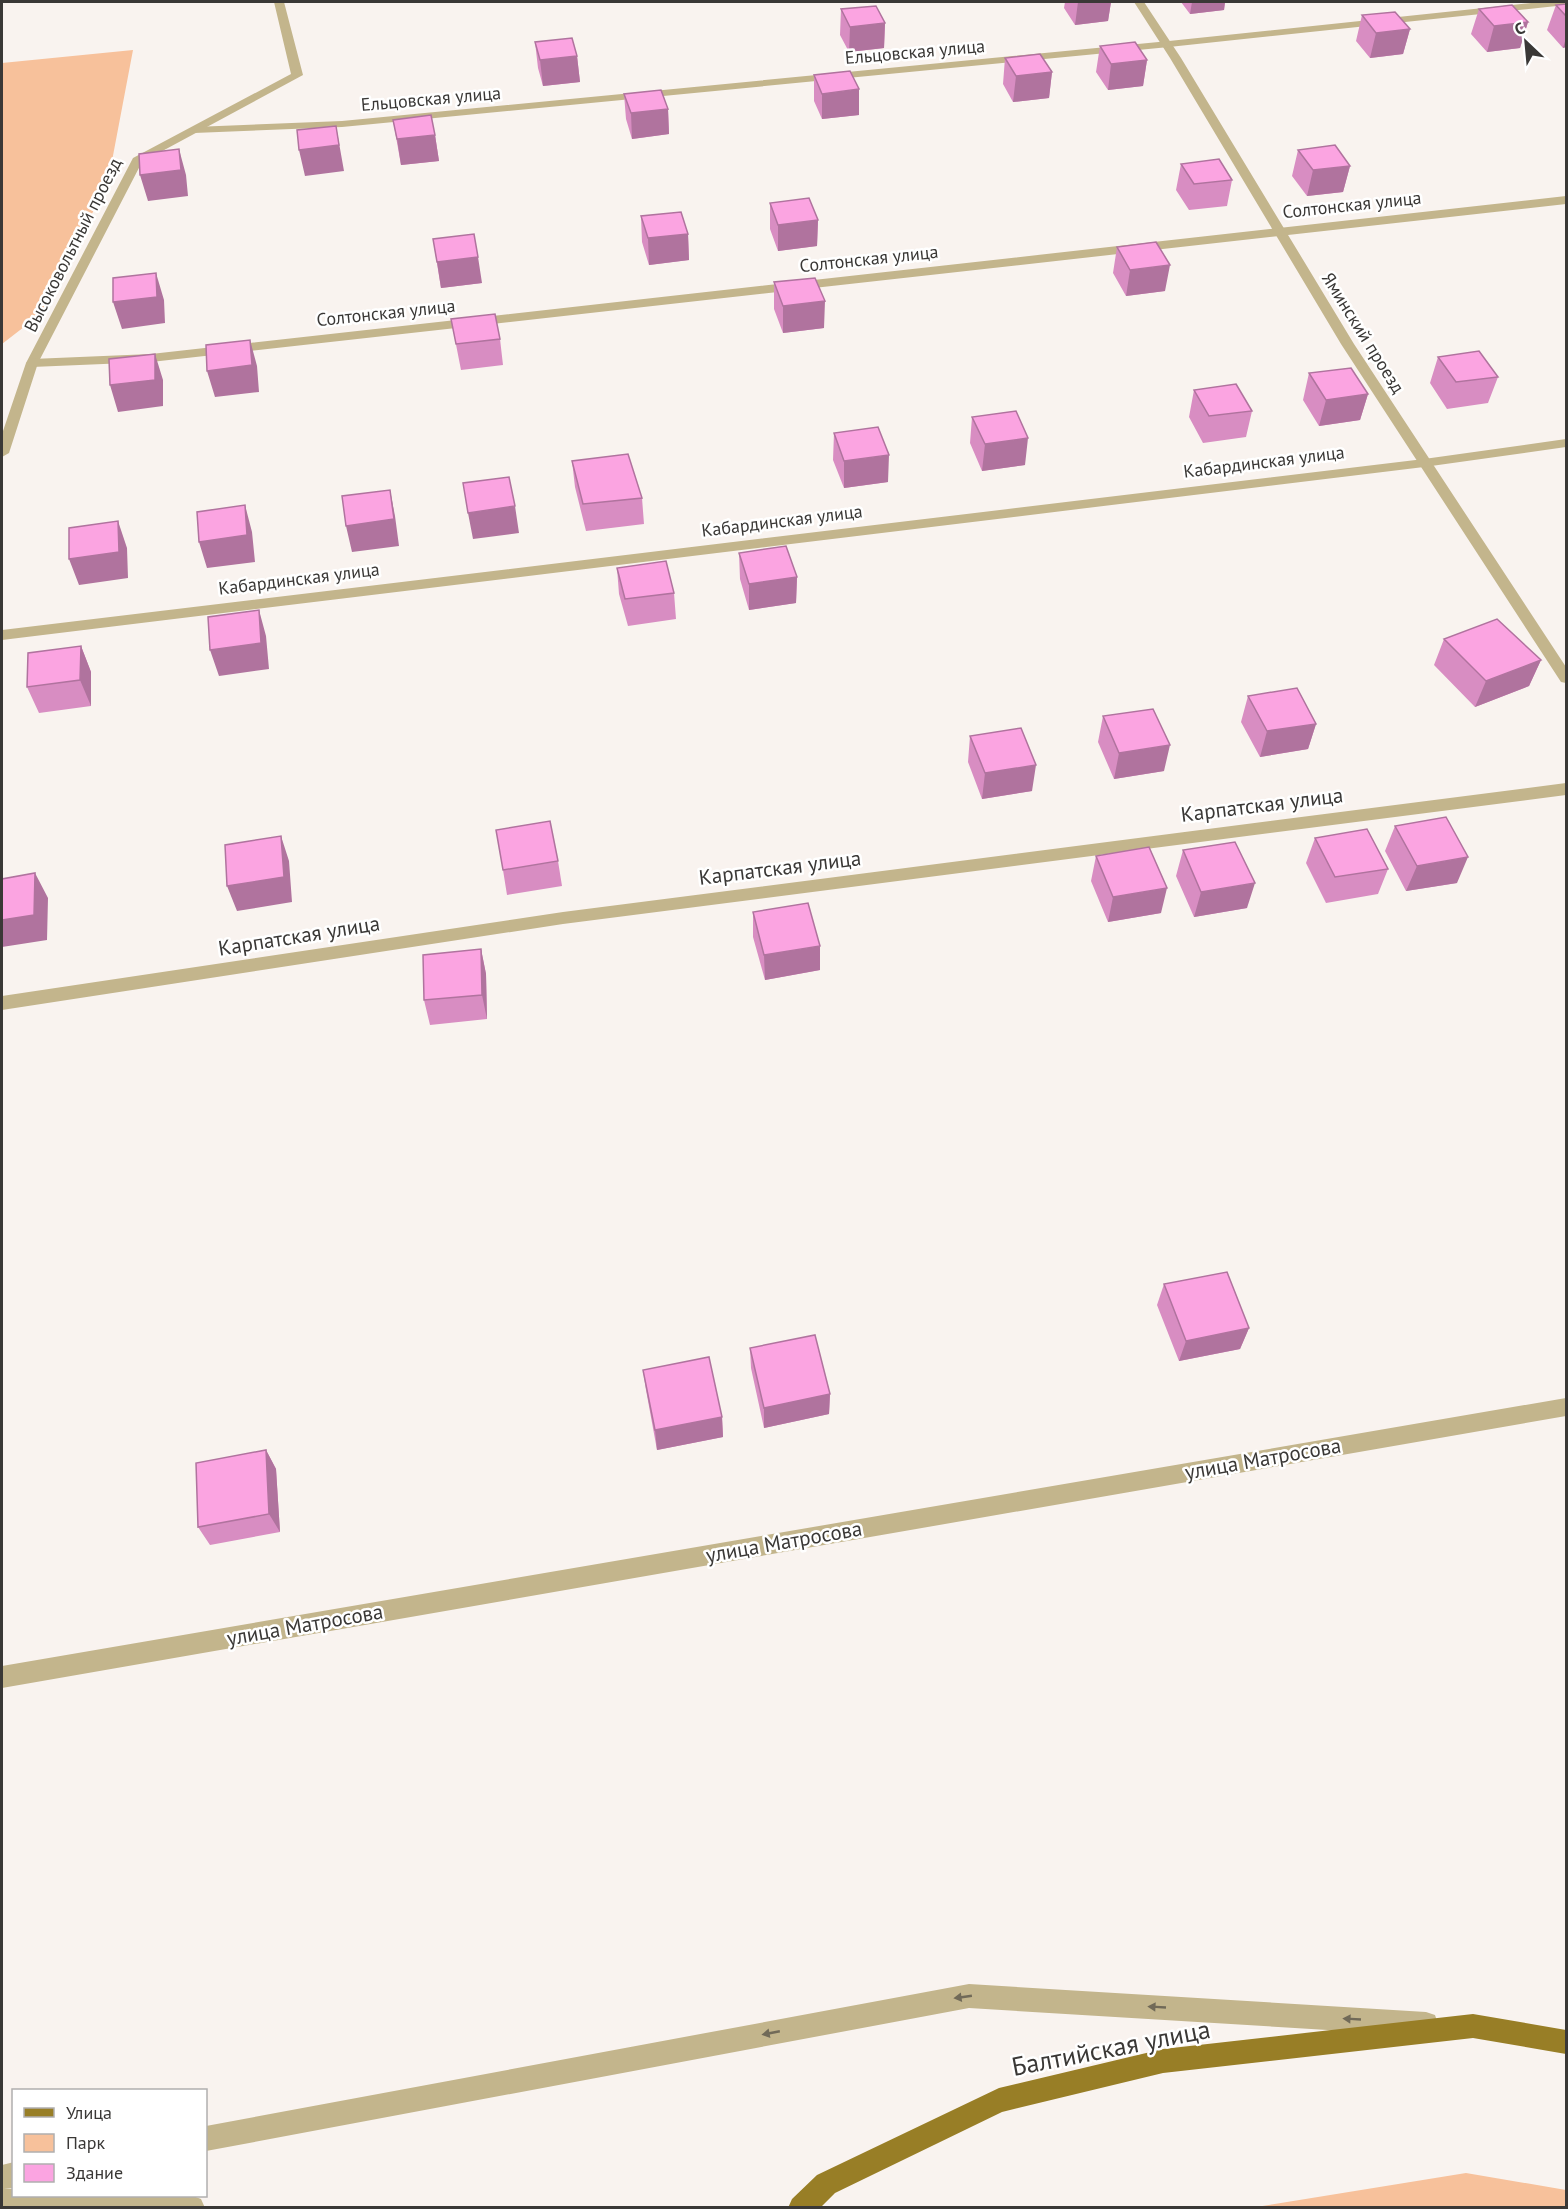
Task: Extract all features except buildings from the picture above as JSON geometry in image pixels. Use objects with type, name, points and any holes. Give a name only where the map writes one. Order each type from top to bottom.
[{"type":"main road","name":"Балтийская улица","points":[[801,2208],[826,2184],[999,2100],[1163,2061],[1473,2026],[1566,2042]]},
{"type":"street","name":"Высоковольтный проезд","points":[[2,453],[32,363],[137,160],[297,75],[279,2]]},
{"type":"street","name":"Яминский проезд","points":[[1139,2],[1169,44],[1277,231],[1424,463],[1566,678]]},
{"type":"street","name":"Ельцовская улица","points":[[194,130],[342,124],[1169,44],[1566,2]]},
{"type":"street","name":"Солтонская улица","points":[[32,363],[163,356],[1566,200]]},
{"type":"street","name":"Кабардинская улица","points":[[2,635],[1424,463],[1566,443]]},
{"type":"street","name":"Карпатская улица","points":[[2,1003],[564,918],[1566,789]]},
{"type":"street","name":"улица Матросова","points":[[2,1677],[1566,1407]]},
{"type":"street","points":[[207,2139],[969,1996],[1473,2026]]},
{"type":"street","points":[[2,2202],[160,2198],[192,2208]]},
{"type":"green space","points":[[133,50],[108,182],[42,313],[2,344],[2,63]]},
{"type":"green space","points":[[1466,2173],[1566,2190],[1566,2207],[1256,2207]]}]
